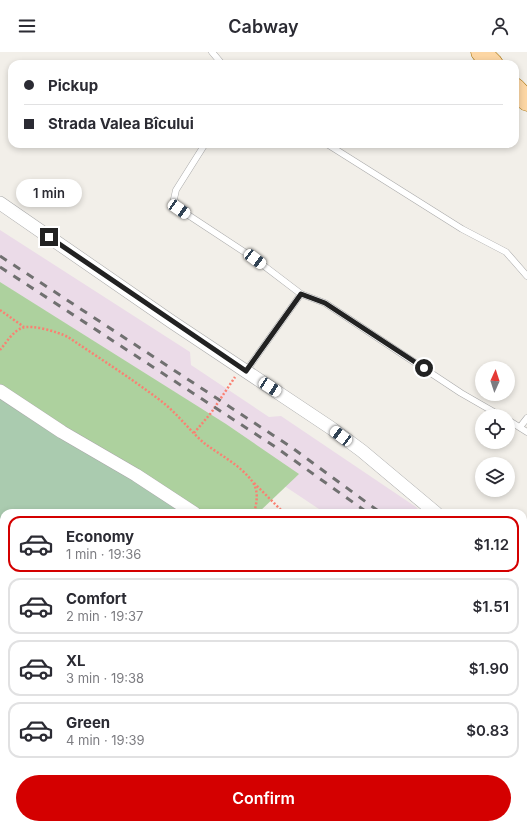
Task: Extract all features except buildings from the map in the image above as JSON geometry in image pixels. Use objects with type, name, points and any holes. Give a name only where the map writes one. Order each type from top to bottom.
[{"type":"main road","points":[[481,52],[489,60]]},
{"type":"main road","points":[[519,92],[527,101]]},
{"type":"street","points":[[0,203],[350,442],[431,509]]},
{"type":"street","points":[[0,391],[62,432],[136,475],[188,509]]},
{"type":"lane","points":[[212,52],[219,60]]},
{"type":"lane","points":[[202,148],[176,190],[174,199],[179,209],[255,259],[301,294],[325,303],[461,393],[489,409]]},
{"type":"lane","points":[[333,148],[462,229],[506,252],[527,276]]},
{"type":"lane","points":[[244,370],[301,294]]},
{"type":"lane","points":[[520,427],[527,418]]},
{"type":"lane","points":[[515,424],[527,432]]},
{"type":"path","points":[[0,310],[24,327]]},
{"type":"path","points":[[0,350],[18,330],[24,327],[43,328],[68,337],[162,402],[204,443],[233,464],[280,509]]},
{"type":"path","points":[[194,433],[211,413],[222,395],[244,370]]},
{"type":"path","points":[[252,482],[256,490],[257,497],[255,509]]},
{"type":"shaded area","points":[[0,230],[190,352],[191,365],[269,417],[281,416],[418,509],[319,509],[0,297]]},
{"type":"green space","points":[[0,282],[226,424],[299,474],[262,509],[194,509],[0,386]]},
{"type":"green space","points":[[0,393],[185,509],[0,509]]},
{"type":"railway","points":[[0,256],[291,447],[376,509]]},
{"type":"railway","points":[[0,267],[274,446],[362,509]]},
{"type":"route","points":[[49,237],[246,371],[301,294],[325,303],[424,368]]}]
